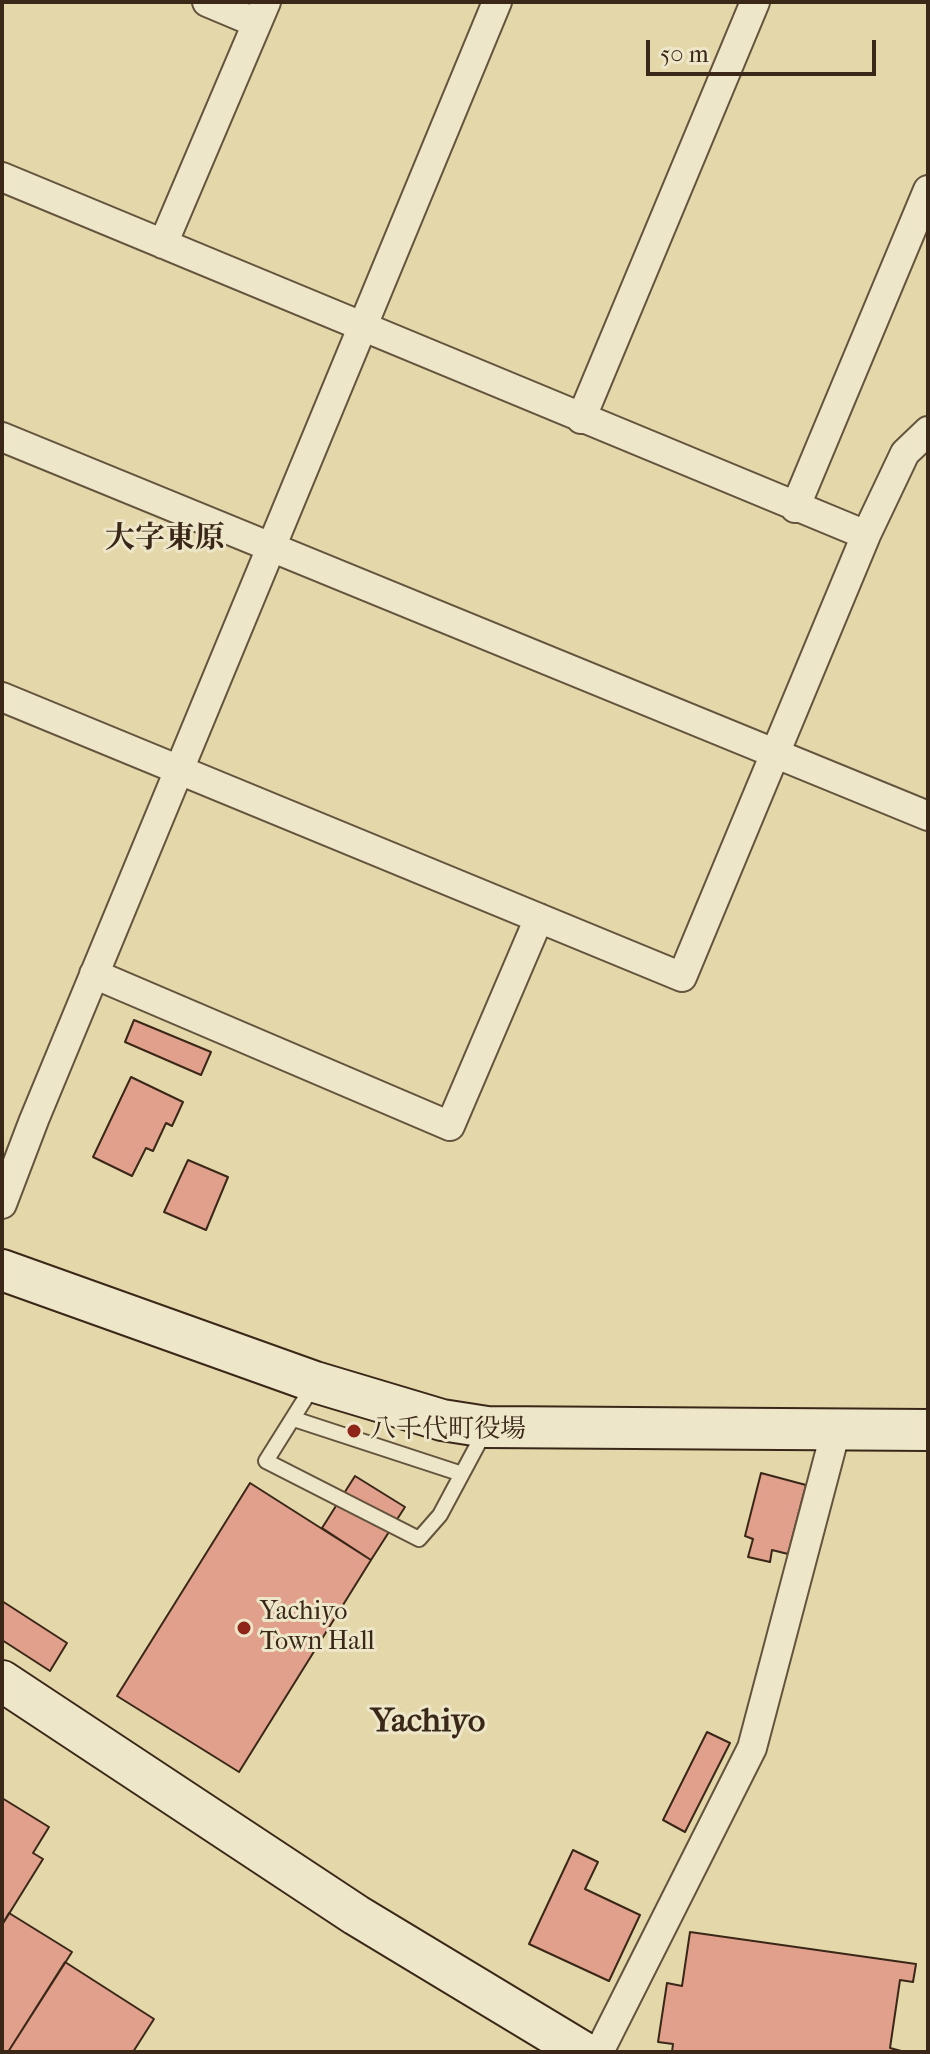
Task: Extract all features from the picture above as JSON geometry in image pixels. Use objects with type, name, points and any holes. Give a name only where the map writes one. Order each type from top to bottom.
[{"type":"street","points":[[163,244],[262,12],[207,2]]},
{"type":"street","points":[[2,1204],[94,974],[497,2]]},
{"type":"street","points":[[581,419],[755,2]]},
{"type":"street","points":[[2,177],[866,535]]},
{"type":"street","points":[[795,508],[928,190]]},
{"type":"street","points":[[2,697],[682,977],[866,535],[905,453],[928,431]]},
{"type":"street","points":[[2,437],[928,816]]},
{"type":"street","points":[[94,974],[450,1126],[539,918]]},
{"type":"street","points":[[2,1270],[315,1382],[442,1420],[487,1427],[928,1430]]},
{"type":"street","points":[[599,2052],[752,1748],[836,1430]]},
{"type":"street","points":[[2,1681],[356,1915],[583,2052]]},
{"type":"lane","points":[[315,1382],[266,1461],[419,1539],[440,1515],[487,1427]]},
{"type":"lane","points":[[294,1419],[462,1474]]},
{"type":"building","points":[[134,1020],[211,1052],[201,1075],[125,1042]]},
{"type":"building","points":[[131,1077],[183,1102],[172,1126],[166,1123],[153,1151],[146,1148],[132,1176],[93,1157]]},
{"type":"building","points":[[188,1160],[228,1177],[206,1230],[164,1212]]},
{"type":"building","points":[[761,1473],[806,1485],[788,1554],[772,1550],[770,1562],[748,1557],[753,1539],[745,1536]]},
{"type":"building","points":[[355,1476],[405,1507],[371,1560],[322,1528]]},
{"type":"building","name":"Yachiyo Town Hall","points":[[250,1483],[371,1560],[239,1772],[117,1696]]},
{"type":"building","points":[[2,1601],[67,1643],[50,1671],[2,1640]]},
{"type":"building","points":[[707,1732],[730,1743],[685,1832],[663,1820]]},
{"type":"building","points":[[2,1798],[49,1827],[33,1853],[43,1859],[2,1925]]},
{"type":"building","points":[[573,1850],[598,1862],[585,1889],[640,1915],[609,1981],[529,1944]]},
{"type":"building","points":[[9,1913],[72,1952],[8,2052],[2,2052],[2,1925]]},
{"type":"building","points":[[690,1932],[916,1964],[913,1982],[900,1980],[890,2048],[905,2052],[672,2052],[673,2044],[658,2042],[667,1983],[682,1986]]},
{"type":"building","points":[[65,1962],[154,2019],[133,2052],[8,2052]]},
{"type":"place","name":"八千代町役場","points":[[354,1431]]},
{"type":"place","name":"Yachiyo Town Hall","points":[[244,1628]]},
{"type":"district","name":"大字東原","points":[[165,540]]},
{"type":"district","name":"Yachiyo","points":[[428,1723]]}]
